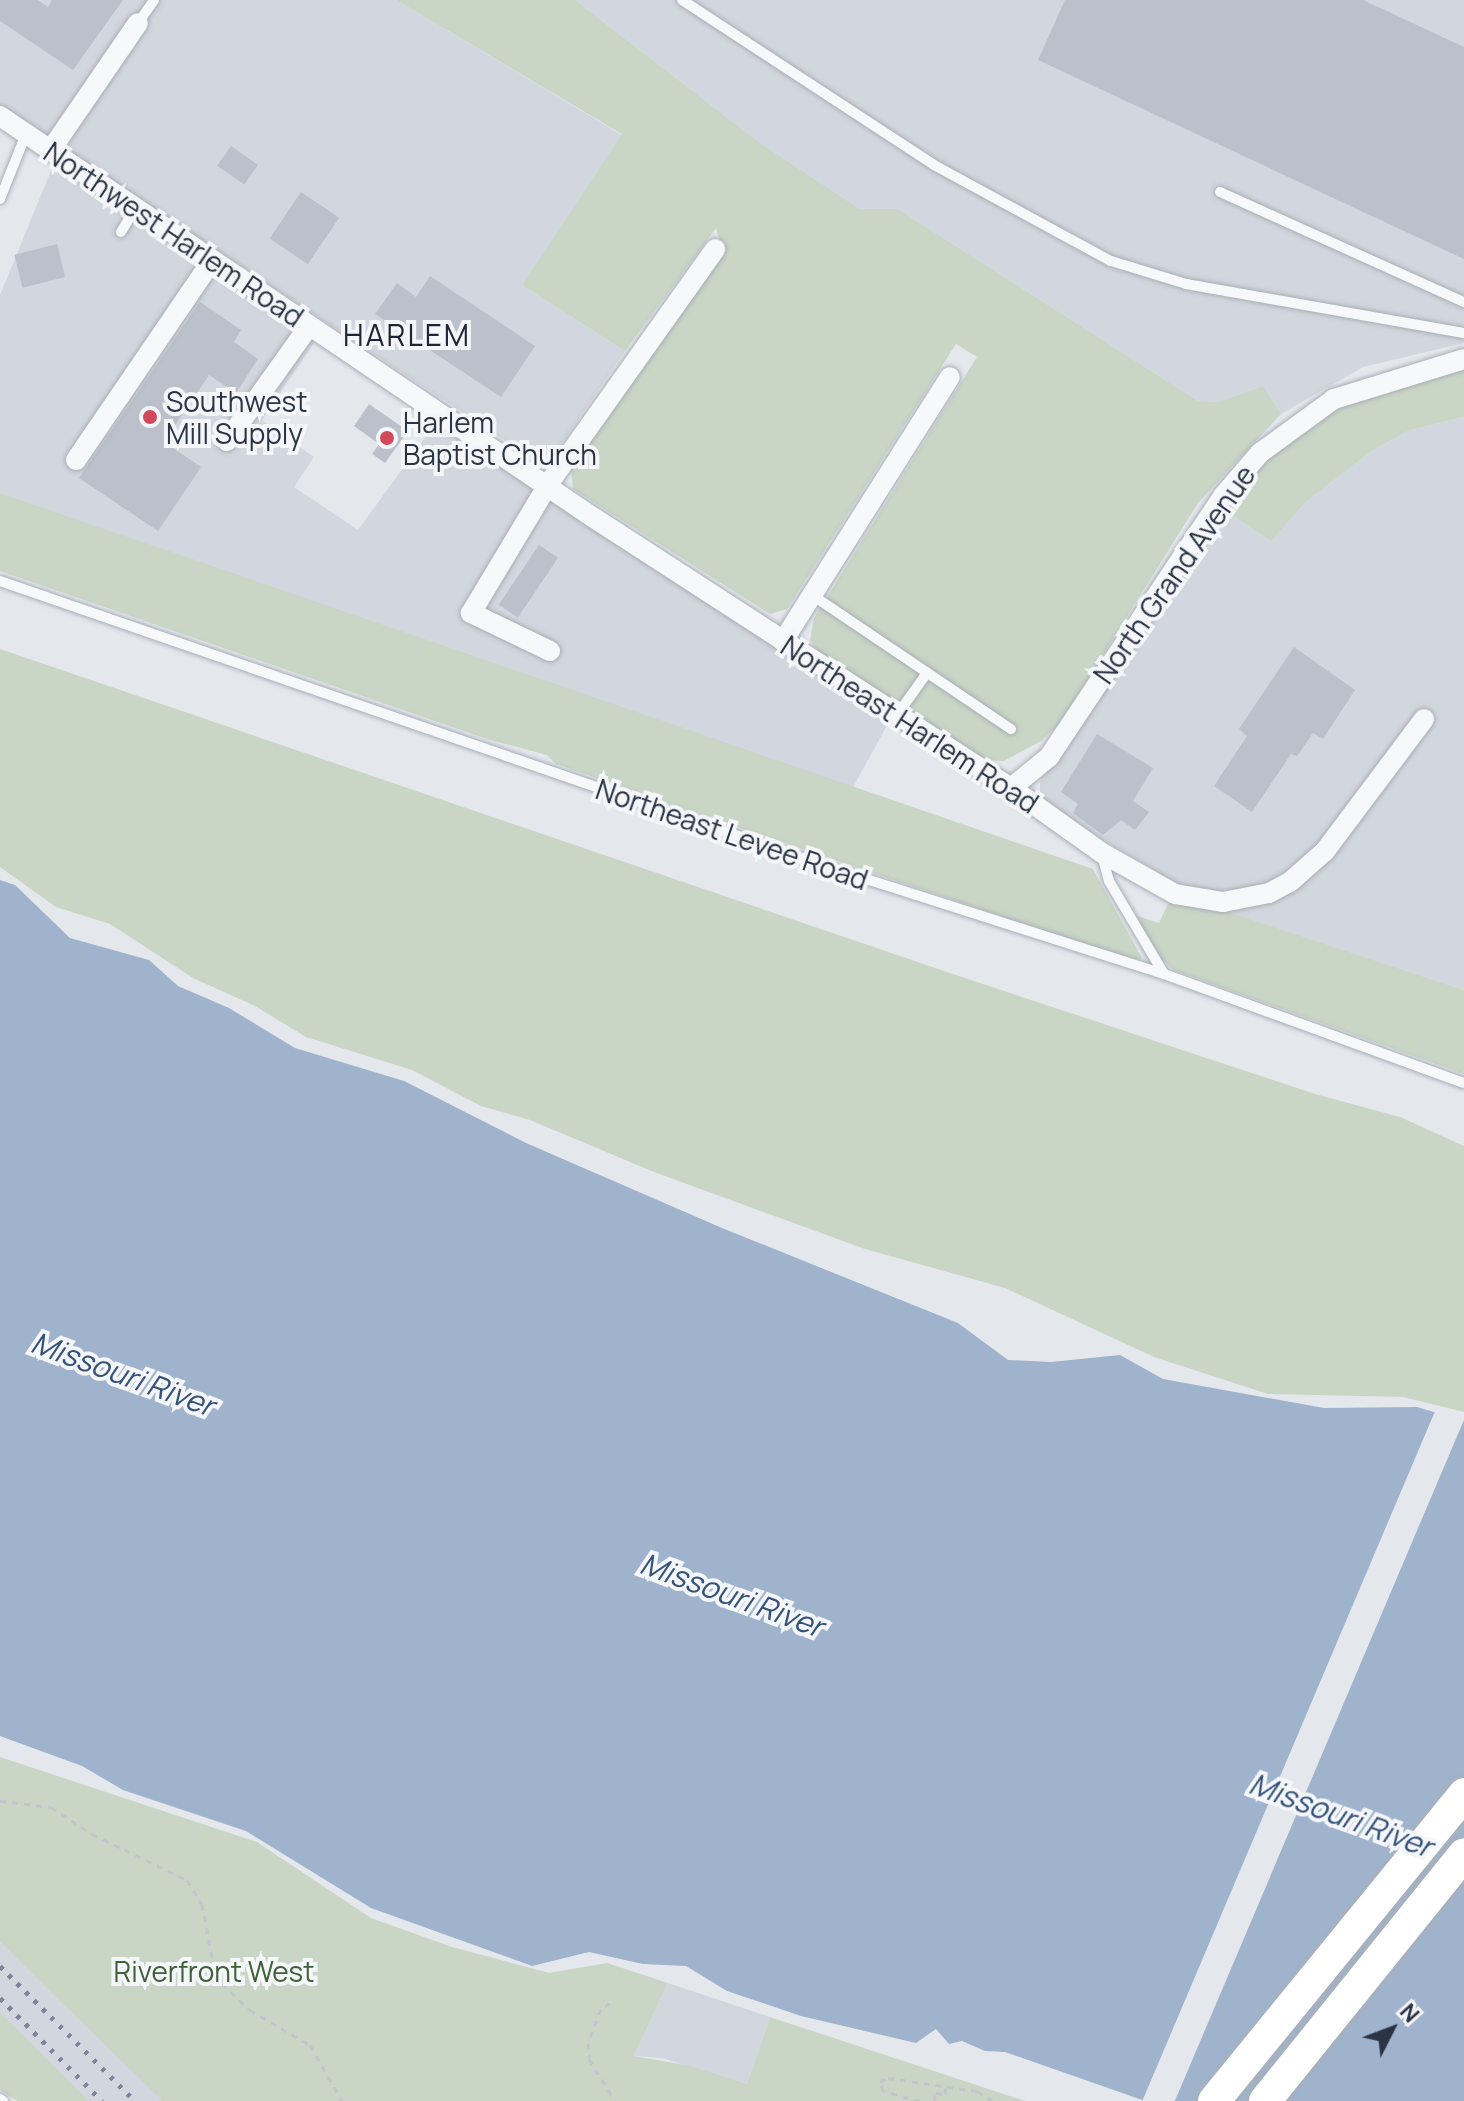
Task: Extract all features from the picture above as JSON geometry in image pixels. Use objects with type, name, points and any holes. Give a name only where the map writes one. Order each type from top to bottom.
[{"type":"main road","points":[[1214,2101],[1464,1794]]},
{"type":"main road","points":[[1265,2101],[1464,1854]]},
{"type":"street","points":[[50,151],[138,23]]},
{"type":"street","name":"Northwest Harlem Road","points":[[0,116],[309,326],[549,483]]},
{"type":"street","points":[[550,651],[471,613],[549,483],[715,249]]},
{"type":"street","points":[[76,460],[212,261]]},
{"type":"street","points":[[227,441],[309,326]]},
{"type":"street","name":"North Grand Avenue","points":[[1011,788],[1049,757],[1239,475],[1308,414],[1361,387],[1464,359]]},
{"type":"street","points":[[783,641],[950,377]]},
{"type":"street","name":"Northeast Harlem Road","points":[[549,483],[783,641],[1011,788],[1102,853],[1154,884],[1198,900],[1223,902],[1269,893],[1290,882],[1325,851],[1424,719]]},
{"type":"lane","points":[[138,23],[154,0]]},
{"type":"lane","points":[[682,0],[934,165],[1111,261],[1186,284],[1464,333]]},
{"type":"lane","points":[[0,199],[4,175],[26,134]]},
{"type":"lane","points":[[1220,192],[1464,302]]},
{"type":"lane","points":[[121,232],[135,209]]},
{"type":"lane","name":"Northeast Levee Road","points":[[0,581],[816,863],[1164,974],[1464,1083]]},
{"type":"lane","points":[[812,595],[1011,729]]},
{"type":"lane","points":[[897,715],[927,673]]},
{"type":"lane","points":[[1102,853],[1109,881],[1164,974]]},
{"type":"path","points":[[0,1801],[51,1807],[92,1834],[176,1871],[202,1904],[214,1968],[222,1983],[250,2010],[310,2045],[342,2101]]},
{"type":"path","points":[[610,2003],[601,2009],[588,2043],[589,2059],[615,2101]]},
{"type":"path","points":[[920,2101],[883,2091],[880,2081],[888,2078],[977,2091],[993,2101]]},
{"type":"path","points":[[934,2101],[936,2093],[945,2094],[946,2086]]},
{"type":"shaded area","points":[[0,0],[396,0],[622,135],[522,285],[625,351],[555,453],[533,459],[0,107]]},
{"type":"shaded area","points":[[575,0],[1464,0],[1464,343],[1363,367],[1281,414],[1263,386],[1219,402],[1198,401],[898,209],[860,209],[760,143]]},
{"type":"shaded area","points":[[53,166],[317,338],[262,420],[314,457],[294,487],[358,530],[438,420],[889,722],[852,789],[0,493],[0,295]]},
{"type":"shaded area","points":[[1464,417],[1464,990],[1220,909],[1050,808],[1040,791],[1040,781],[1224,510],[1271,541],[1308,500],[1373,450],[1408,431]]},
{"type":"shaded area","points":[[0,1942],[162,2101],[89,2101],[0,2012]]},
{"type":"shaded area","points":[[668,1983],[770,2017],[747,2084],[662,2058],[634,2056]]},
{"type":"green space","points":[[396,0],[575,0],[760,143],[860,209],[898,209],[1198,401],[1219,402],[1263,386],[1281,414],[1198,503],[1060,723],[1041,741],[1004,761],[984,760],[817,650],[810,640],[814,618],[977,357],[956,344],[787,609],[770,614],[573,489],[571,469],[723,252],[716,228],[625,351],[522,285],[622,134]]},
{"type":"green space","points":[[1464,366],[1464,417],[1408,431],[1373,450],[1308,500],[1271,541],[1224,510],[1256,467],[1338,407]]},
{"type":"green space","points":[[0,493],[1093,869],[1142,958],[1131,960],[755,833],[556,764],[547,755],[487,739],[0,571]]},
{"type":"green space","points":[[0,649],[950,973],[1315,1094],[1400,1117],[1464,1146],[1464,1412],[1403,1397],[1268,1394],[1154,1357],[1005,1288],[865,1249],[654,1172],[530,1120],[481,1106],[412,1070],[306,1037],[255,1006],[193,978],[110,924],[56,907],[0,867]]},
{"type":"green space","points":[[1171,898],[1220,909],[1464,990],[1464,1074],[1174,970],[1159,957],[1134,915],[1159,923]]},
{"type":"green space","name":"Riverfront West","points":[[0,1757],[257,1842],[371,1918],[452,1947],[549,1973],[607,1963],[668,1983],[634,2056],[691,2066],[747,2084],[770,2017],[1025,2101],[162,2101],[0,1942]]},
{"type":"green space","points":[[0,2012],[89,2101],[17,2101],[0,2090]]},
{"type":"water","name":"Missouri River","points":[[0,880],[15,885],[70,938],[149,960],[178,986],[229,1008],[295,1048],[404,1081],[526,1143],[722,1228],[958,1323],[1008,1360],[1051,1362],[1120,1355],[1163,1379],[1324,1408],[1417,1407],[1464,1421],[1464,2101],[1145,2101],[1005,2052],[985,2051],[962,2041],[949,2044],[936,2029],[916,2043],[801,2016],[727,1991],[686,1966],[643,1964],[589,1952],[532,1966],[371,1908],[246,1831],[123,1790],[82,1766],[0,1736]]},
{"type":"pier","points":[[1436,1409],[1464,1421],[1175,2101],[1142,2101]]},
{"type":"building","points":[[0,0],[38,0],[48,7],[52,0],[123,0],[73,70],[0,21]]},
{"type":"building","points":[[1065,0],[1363,0],[1464,47],[1464,259],[1038,60]]},
{"type":"building","points":[[231,146],[258,165],[244,185],[217,166]]},
{"type":"building","points":[[301,192],[339,218],[308,264],[270,238]]},
{"type":"building","points":[[57,244],[65,277],[23,288],[14,255]]},
{"type":"building","points":[[430,276],[535,346],[501,397],[375,314],[397,283],[416,297]]},
{"type":"building","name":"Southwest Mill Supply","points":[[200,302],[241,330],[234,342],[258,359],[236,393],[209,375],[164,442],[201,467],[158,531],[79,478]]},
{"type":"building","name":"Harlem Baptist Church","points":[[369,404],[408,431],[385,463],[372,454],[379,444],[354,426]]},
{"type":"building","points":[[539,545],[558,558],[518,618],[499,605]]},
{"type":"building","points":[[1294,647],[1355,690],[1323,739],[1313,733],[1297,756],[1291,754],[1252,812],[1214,786],[1247,736],[1239,729]]},
{"type":"building","points":[[1097,734],[1153,768],[1133,801],[1149,812],[1135,830],[1121,820],[1103,835],[1073,813],[1078,804],[1061,792]]},
{"type":"railway","points":[[0,1966],[135,2101]]},
{"type":"railway","points":[[0,1998],[102,2101]]},
{"type":"place","name":"Southwest Mill Supply","points":[[150,417]]},
{"type":"place","name":"Harlem Baptist Church","points":[[387,438]]},
{"type":"district","name":"HARLEM","points":[[407,335]]}]
